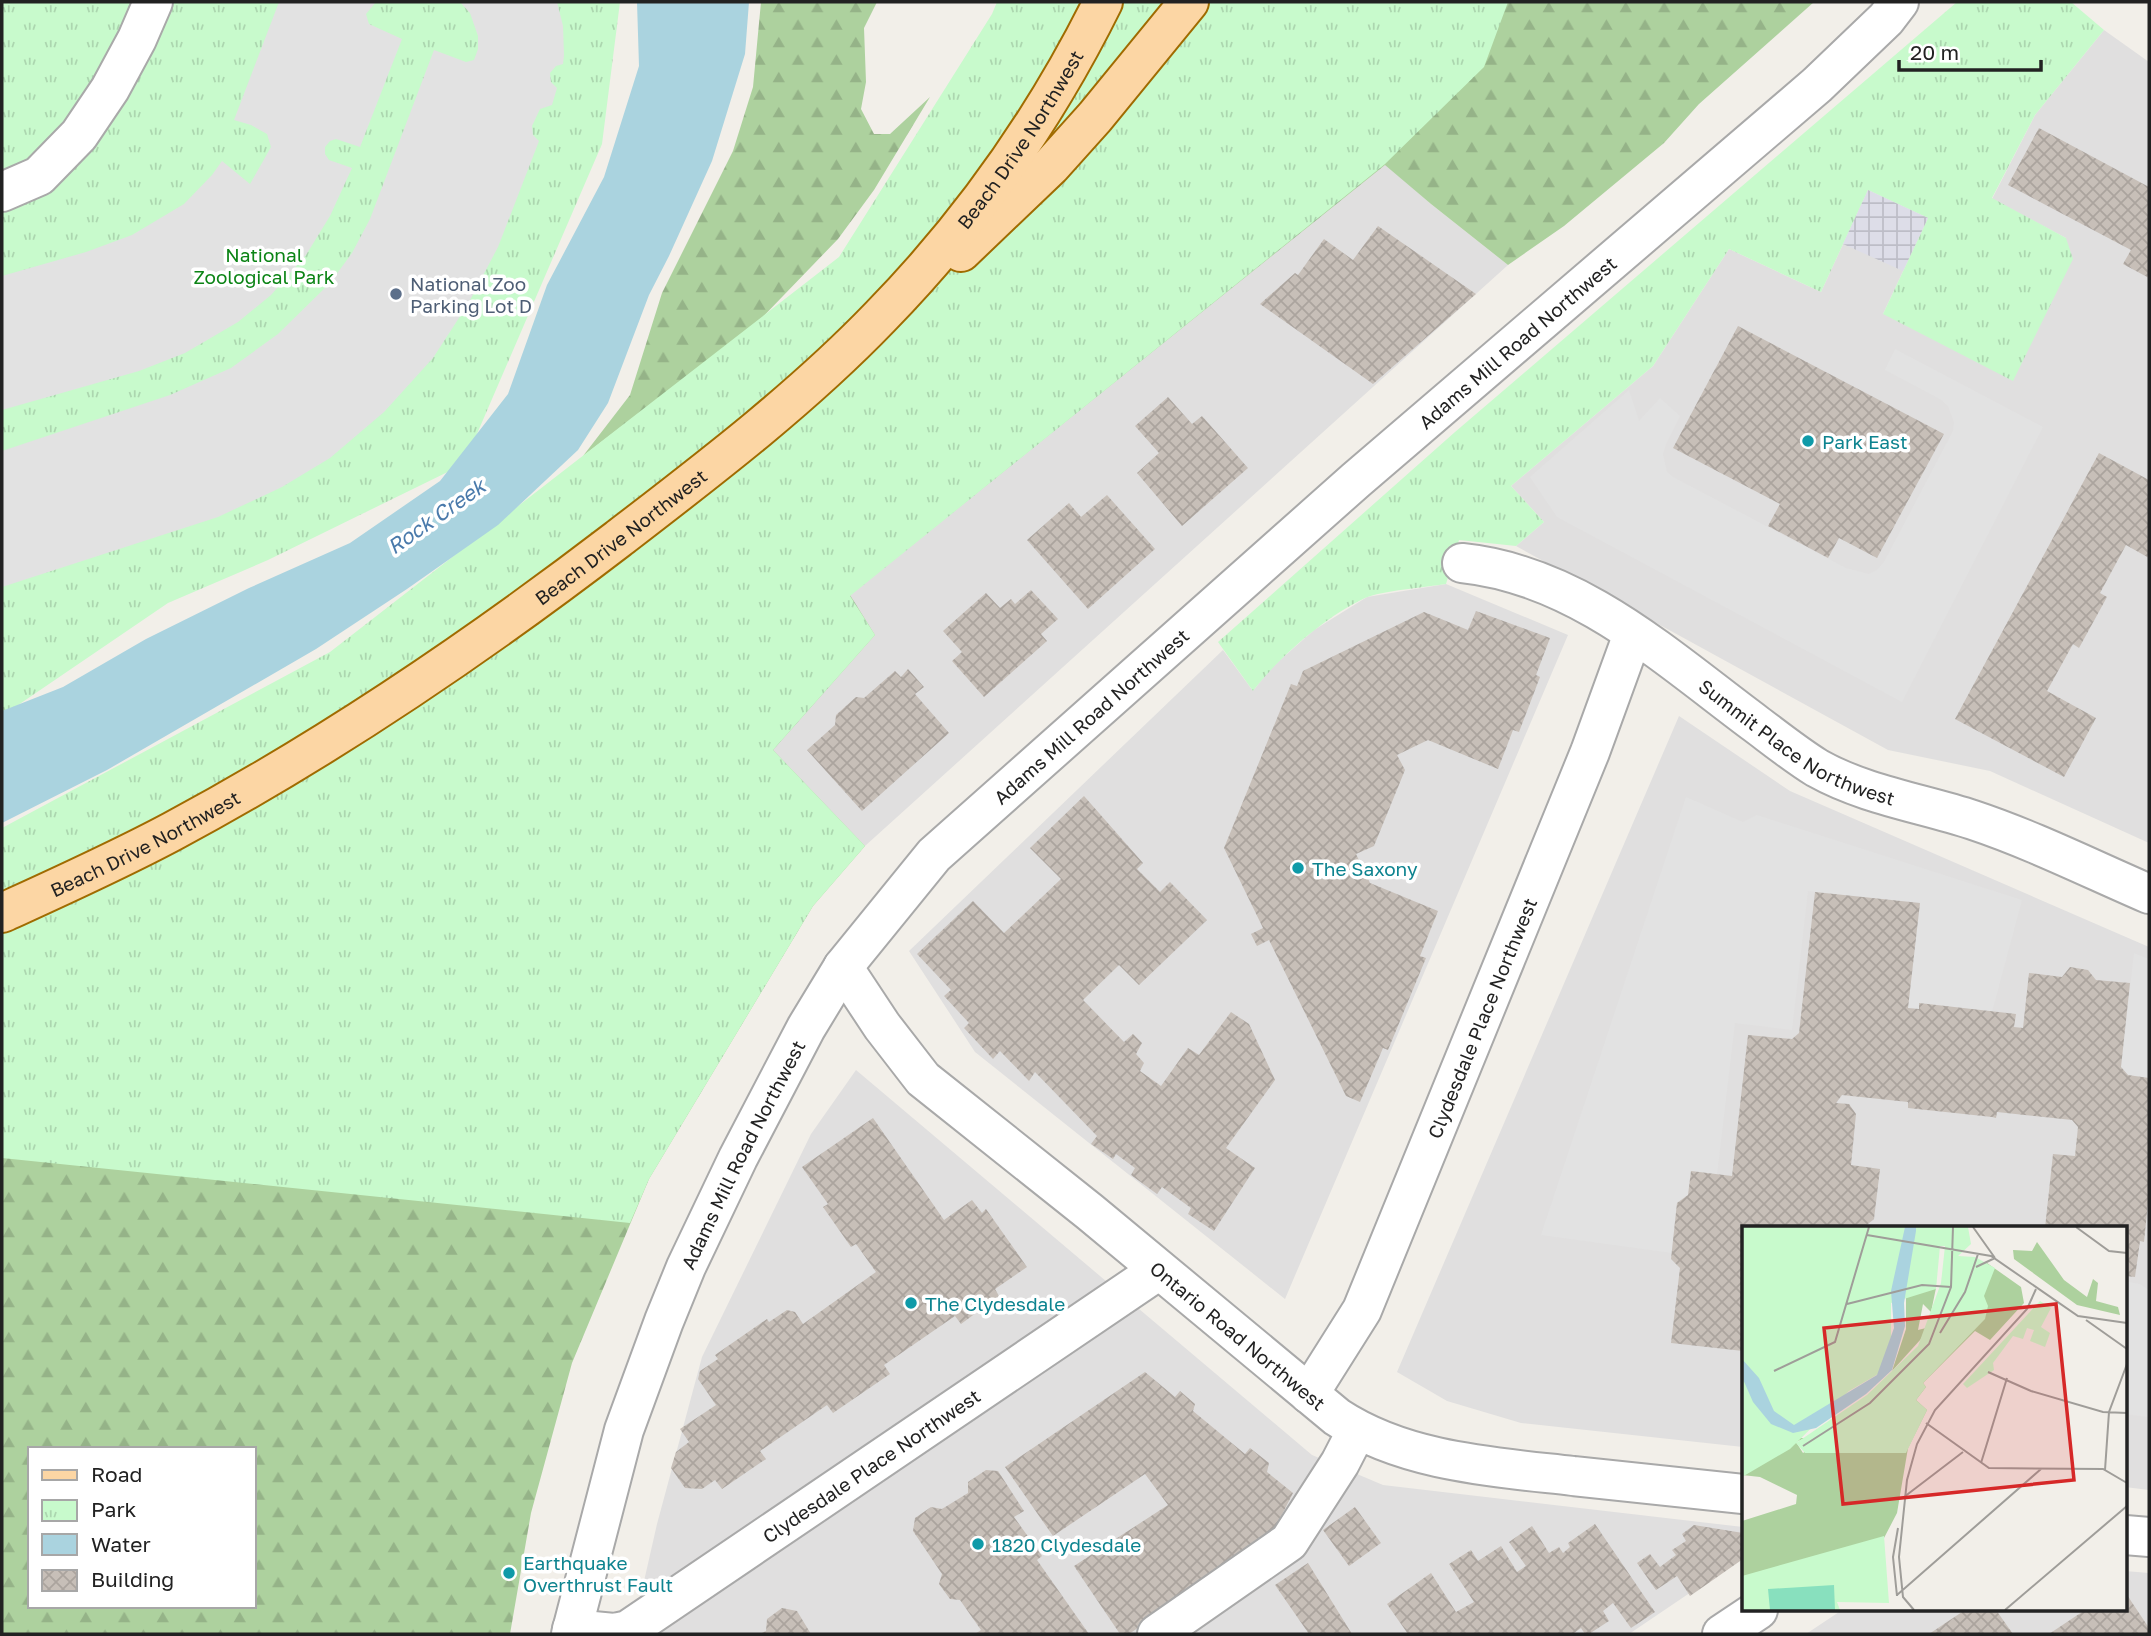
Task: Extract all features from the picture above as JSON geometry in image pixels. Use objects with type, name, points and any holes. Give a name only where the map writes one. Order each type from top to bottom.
[{"type":"main road","name":"Beach Drive Northwest","points":[[2,913],[120,859],[222,804],[346,730],[450,662],[547,593],[768,421],[881,317],[945,245],[1040,115],[1073,60],[1102,2]]},
{"type":"main road","points":[[881,317],[957,256],[1029,189],[1095,117],[1189,2]]},
{"type":"street","points":[[2,192],[39,176],[79,135],[110,89],[138,39],[153,2]]},
{"type":"street","name":"Adams Mill Road Northwest","points":[[572,1632],[624,1430],[664,1321],[696,1245],[738,1157],[806,1028],[843,967],[934,855],[1356,480],[1817,85],[1886,19],[1899,2]]},
{"type":"street","name":"Summit Place Northwest","points":[[1462,563],[1519,574],[1561,590],[1595,608],[1798,755],[1836,777],[1903,801],[2003,831],[2149,894]]},
{"type":"street","name":"Clydesdale Place Northwest","points":[[1309,1394],[1362,1310],[1585,765],[1633,634]]},
{"type":"street","name":"Ontario Road Northwest","points":[[843,967],[882,1026],[923,1079],[1309,1394],[1357,1430],[1404,1448],[1489,1466],[1742,1494]]},
{"type":"street","name":"Clydesdale Place Northwest","points":[[572,1632],[604,1633],[628,1630],[1159,1270]]},
{"type":"street","points":[[1157,1634],[1289,1542],[1340,1463],[1357,1430]]},
{"type":"street","points":[[2126,1535],[2149,1537]]},
{"type":"street","points":[[1722,1634],[1755,1612]]},
{"type":"shaded area","points":[[279,2],[376,2],[366,14],[369,24],[402,39],[360,147],[336,139],[325,147],[329,160],[352,168],[330,216],[306,255],[271,295],[238,322],[185,353],[139,371],[2,410],[2,276],[86,252],[132,235],[184,204],[222,161],[250,184],[271,147],[267,134],[234,120]]},
{"type":"shaded area","name":"National Zoo Parking Lot D","points":[[460,2],[557,2],[563,26],[564,55],[563,64],[556,66],[550,73],[551,82],[557,88],[552,105],[540,109],[532,126],[533,135],[539,141],[498,247],[468,304],[433,358],[384,412],[330,458],[282,487],[218,517],[2,587],[2,451],[170,395],[231,368],[278,334],[330,283],[352,253],[370,219],[434,50],[466,62],[474,60],[478,49],[478,36],[470,13]]},
{"type":"shaded area","points":[[2104,30],[2149,62],[2149,843],[1990,771],[1888,750],[1516,546],[1544,522],[1511,486],[1653,366],[1729,249],[1821,292],[1868,190],[1928,218],[1883,314],[2066,238],[1992,199],[2035,115]]},
{"type":"shaded area","points":[[1385,164],[1508,265],[865,846],[772,750],[875,635],[849,596]]},
{"type":"shaded area","points":[[1868,190],[1928,218],[1903,271],[1843,244]]},
{"type":"shaded area","points":[[1895,349],[2043,427],[1902,702],[1557,517],[1530,477],[1629,390],[1639,421],[1660,398],[1680,416],[1663,454],[1667,472],[1846,568],[1869,574],[1884,562],[1953,431],[1954,422],[1948,406],[1940,399],[1885,370]]},
{"type":"shaded area","points":[[1446,584],[1568,635],[1285,1299],[975,1052],[909,951],[1223,650],[1253,691],[1270,669],[1314,630],[1367,597]]},
{"type":"shaded area","points":[[1679,716],[1790,791],[2149,947],[2149,1490],[2126,1487],[2126,1226],[1742,1226],[1742,1447],[1521,1423],[1447,1401],[1397,1372]]},
{"type":"shaded area","points":[[1686,797],[1743,822],[1757,815],[2022,900],[1992,1012],[1919,1004],[1919,1009],[1908,1008],[1920,903],[1808,891],[1792,1030],[1735,1023],[1717,1175],[1691,1171],[1688,1195],[1677,1203],[1672,1253],[1541,1235]]},
{"type":"shaded area","points":[[2134,953],[2149,959],[2149,1078],[2128,1075],[2121,1067]]},
{"type":"shaded area","points":[[856,1070],[1312,1455],[1383,1485],[1742,1527],[1742,1558],[1629,1634],[632,1634],[657,1524],[702,1357],[811,1134]]},
{"type":"shaded area","points":[[2126,1281],[2140,1284],[2149,1290],[2149,1417],[2126,1414]]},
{"type":"shaded area","points":[[2126,1571],[2149,1573],[2149,1634],[1806,1634],[1839,1612],[2126,1612]]},
{"type":"green space","name":"National Zoological Park","points":[[2,2],[620,2],[602,144],[464,464],[268,560],[168,603],[2,716]]},
{"type":"green space","points":[[761,2],[877,2],[864,28],[866,82],[861,109],[874,134],[890,134],[930,97],[874,190],[838,239],[757,323],[583,456],[630,395],[662,293],[733,151],[753,87]]},
{"type":"green space","points":[[997,2],[1508,2],[1484,67],[1385,164],[850,596],[875,635],[773,750],[865,846],[813,906],[649,1179],[630,1223],[2,1158],[2,828],[330,652],[839,257]]},
{"type":"green space","points":[[1227,2],[1814,2],[1699,104],[1664,143],[1564,226],[1508,265],[1385,165],[850,595],[875,635],[773,750],[865,846],[813,906],[649,1179],[572,1363],[531,1513],[510,1634],[2,1634],[2,958]]},
{"type":"green space","points":[[1957,2],[2071,2],[2104,30],[2035,115],[1992,198],[2066,238],[2073,259],[2013,381],[1883,314],[1928,218],[1868,190],[1821,292],[1729,249],[1653,366],[1511,486],[1544,522],[1516,546],[1459,540],[1446,584],[1382,593],[1350,606],[1304,638],[1253,691],[1218,642],[1455,432]]},
{"type":"water","name":"Rock Creek","points":[[637,2],[749,2],[745,54],[712,161],[649,295],[608,403],[578,450],[498,525],[316,649],[107,770],[2,823],[2,711],[63,687],[146,639],[249,588],[350,543],[440,481],[508,394],[547,285],[604,177],[639,66]]},
{"type":"building","points":[[2039,128],[2149,187],[2149,278],[2123,264],[2131,250],[2008,185]]},
{"type":"building","points":[[1378,226],[1476,294],[1373,384],[1260,304],[1295,273],[1298,275],[1324,239],[1353,260]]},
{"type":"building","name":"Park East","points":[[1738,326],[1944,434],[1877,558],[1839,538],[1828,558],[1768,526],[1780,504],[1673,448]]},
{"type":"building","points":[[1168,397],[1192,424],[1202,416],[1248,468],[1182,526],[1137,473],[1159,453],[1135,426]]},
{"type":"building","points":[[2099,453],[2149,480],[2149,558],[2126,545],[2100,593],[2107,597],[2079,648],[2073,644],[2047,691],[2096,718],[2064,777],[1955,719]]},
{"type":"building","points":[[1107,495],[1155,549],[1088,609],[1027,540],[1069,503],[1081,517]]},
{"type":"building","points":[[1031,590],[1058,619],[1041,634],[1047,641],[984,697],[952,661],[962,652],[943,631],[986,593],[1000,608],[1011,599],[1015,604]]},
{"type":"building","name":"The Saxony","points":[[1476,611],[1550,638],[1536,675],[1540,677],[1519,732],[1513,730],[1498,769],[1428,740],[1397,755],[1405,770],[1374,846],[1356,854],[1370,883],[1438,911],[1420,956],[1426,958],[1388,1050],[1383,1048],[1360,1102],[1346,1096],[1269,940],[1257,946],[1251,934],[1263,928],[1224,848],[1291,684],[1297,686],[1303,671],[1424,612],[1468,630]]},
{"type":"building","points":[[908,669],[924,687],[915,694],[949,733],[862,811],[807,750],[835,725],[836,715],[856,697],[864,698],[895,671],[901,677]]},
{"type":"building","points":[[1084,796],[1143,863],[1137,869],[1160,892],[1170,882],[1207,920],[1139,985],[1119,965],[1083,1000],[1124,1042],[1133,1034],[1142,1043],[1136,1054],[1144,1063],[1140,1071],[1161,1086],[1188,1048],[1199,1055],[1231,1012],[1249,1024],[1275,1080],[1226,1148],[1255,1168],[1214,1231],[1188,1214],[1191,1208],[1162,1187],[1157,1194],[1131,1175],[1135,1168],[1116,1154],[1113,1159],[1091,1144],[1097,1136],[1035,1072],[1029,1081],[1000,1051],[993,1059],[964,1028],[969,1023],[944,996],[951,990],[917,954],[973,901],[1004,933],[1061,879],[1030,848]]},
{"type":"building","points":[[1815,892],[1920,903],[1908,1008],[1919,1009],[1919,1003],[2016,1014],[2014,1027],[2023,1028],[2029,973],[2062,977],[2070,967],[2088,970],[2096,980],[2130,983],[2121,1067],[2128,1075],[2149,1078],[2149,1193],[2144,1242],[2140,1241],[2135,1277],[2126,1276],[2126,1226],[2045,1226],[2053,1154],[2075,1156],[2078,1127],[2072,1120],[1997,1112],[1996,1118],[1908,1108],[1908,1102],[1842,1095],[1836,1103],[1849,1104],[1856,1114],[1851,1165],[1880,1169],[1874,1219],[1865,1226],[1742,1226],[1742,1351],[1671,1343],[1680,1268],[1671,1259],[1677,1203],[1688,1195],[1691,1171],[1732,1176],[1748,1035],[1792,1039],[1799,1033]]},
{"type":"building","name":"The Clydesdale","points":[[873,1118],[944,1220],[972,1200],[982,1213],[986,1209],[1027,1267],[995,1289],[999,1296],[961,1324],[955,1316],[884,1365],[890,1374],[833,1413],[827,1405],[760,1451],[766,1459],[722,1489],[715,1480],[702,1489],[685,1488],[671,1468],[676,1452],[689,1442],[680,1429],[716,1405],[698,1379],[700,1371],[718,1359],[715,1355],[767,1319],[769,1322],[787,1310],[795,1312],[803,1324],[876,1272],[856,1244],[851,1247],[823,1207],[828,1204],[802,1167]]},
{"type":"building","points":[[1145,1372],[1175,1397],[1180,1391],[1195,1404],[1193,1411],[1245,1454],[1250,1448],[1269,1463],[1267,1472],[1293,1493],[1270,1538],[1129,1634],[1120,1634],[1074,1566],[1168,1505],[1145,1474],[1053,1536],[1005,1467]]},
{"type":"building","name":"1820 Clydesdale","points":[[986,1470],[998,1471],[1024,1511],[1014,1517],[1042,1556],[1037,1560],[1089,1634],[975,1634],[981,1630],[960,1600],[950,1599],[939,1584],[942,1574],[913,1531],[915,1518],[931,1507],[942,1509],[968,1493],[968,1482]]},
{"type":"building","points":[[1355,1507],[1381,1543],[1349,1566],[1323,1530]]},
{"type":"building","points":[[1595,1524],[1655,1612],[1631,1628],[1613,1603],[1603,1611],[1609,1621],[1589,1634],[1585,1634],[1581,1628],[1575,1634],[1408,1634],[1387,1604],[1431,1573],[1456,1612],[1474,1602],[1449,1564],[1471,1550],[1478,1561],[1501,1546],[1517,1572],[1526,1566],[1509,1542],[1532,1526],[1549,1553],[1559,1547],[1563,1553],[1570,1547],[1568,1543]]},
{"type":"building","points":[[1694,1525],[1742,1533],[1742,1560],[1690,1596],[1677,1576],[1656,1590],[1637,1563],[1650,1554],[1660,1567],[1676,1555],[1672,1550],[1686,1541],[1682,1534]]},
{"type":"building","points":[[1308,1563],[1352,1634],[1309,1634],[1275,1585]]},
{"type":"building","points":[[2126,1594],[2149,1628],[2149,1634],[2049,1634],[2082,1612],[2126,1612]]},
{"type":"building","points":[[782,1608],[797,1611],[811,1634],[760,1634],[766,1631],[767,1619]]},
{"type":"building","points":[[1962,1612],[1997,1612],[2013,1634],[1929,1634]]},
{"type":"place","name":"National Zoo Parking Lot D","points":[[396,294]]},
{"type":"place","name":"Park East","points":[[1808,441]]},
{"type":"place","name":"The Saxony","points":[[1298,868]]},
{"type":"place","name":"The Clydesdale","points":[[911,1303]]},
{"type":"place","name":"1820 Clydesdale","points":[[978,1544]]},
{"type":"place","name":"Earthquake Overthrust Fault","points":[[509,1573]]}]
